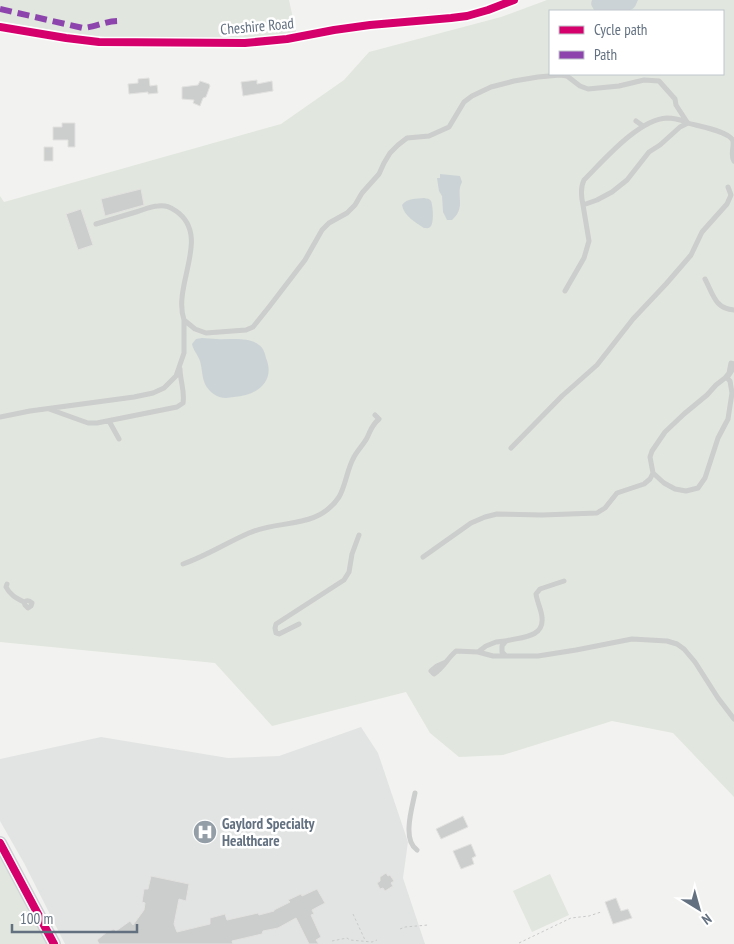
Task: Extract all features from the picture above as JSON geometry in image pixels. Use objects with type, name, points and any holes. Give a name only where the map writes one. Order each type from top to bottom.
[{"type":"street","name":"Cheshire Road","points":[[0,27],[99,42],[245,44],[370,25],[467,16],[514,0]]},
{"type":"street","points":[[0,843],[54,944]]},
{"type":"lane","points":[[184,320],[195,329],[206,333],[246,330],[252,326],[269,307],[304,260],[322,230],[328,223],[347,213],[355,205],[362,193],[379,174],[390,153],[407,138],[429,136],[449,127],[464,102],[472,96],[491,87],[514,81],[560,75],[567,76],[580,86],[588,89],[601,86],[619,86],[644,80],[659,81],[675,99],[676,105],[687,122],[669,118],[657,120],[643,126],[584,180],[581,185],[581,194],[590,241],[584,258],[565,291]]},
{"type":"lane","points":[[636,121],[643,126]]},
{"type":"lane","points":[[583,205],[612,192],[627,180],[649,152],[688,123],[723,133],[730,137],[733,141],[732,157],[734,161]]},
{"type":"lane","points":[[511,448],[562,396],[597,365],[633,319],[691,255],[702,232],[727,204],[731,195],[728,187]]},
{"type":"lane","points":[[0,417],[47,408],[153,393],[164,388],[176,376],[184,353],[182,294],[191,253],[191,231],[184,216],[168,206],[157,206],[96,224]]},
{"type":"lane","points":[[705,279],[720,306],[727,310],[734,310]]},
{"type":"lane","points":[[423,557],[471,523],[485,517],[498,514],[597,513],[617,493],[644,484],[650,479],[652,473],[650,457],[652,451],[665,432],[725,378],[729,373],[731,363],[734,365]]},
{"type":"lane","points":[[652,473],[675,489],[686,491],[698,488],[705,478],[718,438],[728,419],[732,393],[730,381],[727,378],[734,365]]},
{"type":"lane","points":[[47,408],[88,423],[97,423],[177,407],[183,402],[184,395],[180,379],[180,366]]},
{"type":"lane","points":[[183,564],[250,532],[318,516],[330,508],[339,496],[354,457],[362,447],[372,426],[379,420],[375,415]]},
{"type":"lane","points":[[109,421],[118,439]]},
{"type":"lane","points":[[299,624],[279,634],[276,633],[276,624],[344,580],[349,572],[352,554],[359,535]]},
{"type":"lane","points":[[478,652],[496,642],[530,636],[538,631],[542,626],[542,616],[537,604],[536,594],[540,588],[564,581]]},
{"type":"lane","points":[[7,584],[6,587],[9,592],[24,602]]},
{"type":"lane","points":[[446,662],[456,651],[478,652],[493,656],[538,656],[632,639],[667,641],[677,644],[684,649],[734,719]]},
{"type":"lane","points":[[506,641],[502,646],[502,652],[506,656]]},
{"type":"lane","points":[[415,793],[409,831],[410,841],[417,850]]},
{"type":"path","points":[[519,943],[571,918],[589,916],[601,912]]},
{"type":"path","points":[[353,914],[366,942]]},
{"type":"path","points":[[400,929],[428,924]]},
{"type":"path","points":[[332,941],[347,938],[366,942],[377,940]]},
{"type":"shaded area","points":[[0,0],[289,0],[296,32],[258,38],[220,39],[105,37],[0,21]]},
{"type":"shaded area","points":[[547,0],[734,0],[734,797],[673,733],[612,721],[503,755],[459,757],[430,733],[406,692],[272,726],[215,663],[0,642],[0,196],[4,202],[281,124],[344,80],[369,52],[501,17]]},
{"type":"shaded area","points":[[592,0],[638,0],[635,6],[629,10],[594,10],[591,5]]},
{"type":"shaded area","points":[[440,174],[460,176],[462,182],[459,210],[452,220],[447,220],[443,212],[442,196],[439,191],[437,178],[440,178]]},
{"type":"shaded area","points":[[429,199],[432,203],[433,221],[429,228],[424,228],[410,218],[402,205],[409,200]]},
{"type":"shaded area","points":[[196,339],[244,339],[255,342],[264,352],[268,367],[266,381],[256,391],[242,396],[226,398],[214,394],[205,384],[200,361],[192,344]]},
{"type":"shaded area","name":"Gaylord Specialty Healthcare","points":[[361,727],[378,753],[408,842],[403,878],[425,944],[65,944],[24,863],[0,821],[0,759],[101,737],[228,758],[279,756]]},
{"type":"shaded area","points":[[0,857],[47,944],[0,944]]},
{"type":"shaded area","points":[[550,874],[569,915],[532,932],[513,891]]},
{"type":"building","points":[[149,78],[150,86],[157,85],[158,93],[129,94],[128,84],[138,83],[138,79]]},
{"type":"building","points":[[257,80],[257,84],[272,81],[273,91],[243,96],[241,82]]},
{"type":"building","points":[[200,81],[210,86],[200,106],[193,103],[194,100],[182,99],[182,87],[198,85]]},
{"type":"building","points":[[62,123],[75,123],[75,147],[68,147],[68,140],[53,140],[53,127],[62,127]]},
{"type":"building","points":[[44,147],[53,147],[53,161],[44,161]]},
{"type":"building","points":[[141,189],[144,205],[105,216],[101,199]]},
{"type":"building","points":[[81,209],[93,245],[78,250],[66,214]]},
{"type":"building","points":[[463,816],[468,827],[441,839],[436,829]]},
{"type":"building","points":[[471,844],[476,856],[472,858],[474,864],[461,869],[453,851]]},
{"type":"building","points":[[386,873],[394,881],[391,883],[393,886],[385,891],[383,888],[380,889],[377,883],[380,881],[380,877]]},
{"type":"building","points":[[151,876],[189,884],[186,901],[179,899],[174,924],[177,932],[210,924],[210,918],[225,914],[227,920],[274,911],[290,902],[288,900],[317,889],[325,903],[312,910],[314,914],[311,915],[321,937],[316,940],[319,944],[309,944],[296,918],[278,928],[263,931],[262,934],[232,941],[233,944],[99,944],[97,940],[107,932],[114,929],[116,931],[130,921],[133,925],[144,910],[145,903],[142,902],[144,889],[148,889]]},
{"type":"building","points":[[616,898],[621,911],[628,909],[632,918],[613,924],[605,902]]},
{"type":"marked path","points":[[0,9],[83,28],[119,21]]},
{"type":"cycle path","points":[[0,27],[99,42],[245,43],[287,39],[370,25],[467,16],[514,0]]},
{"type":"cycle path","points":[[0,843],[54,944]]},
{"type":"place","name":"Gaylord Specialty Healthcare","points":[[205,832]]}]
